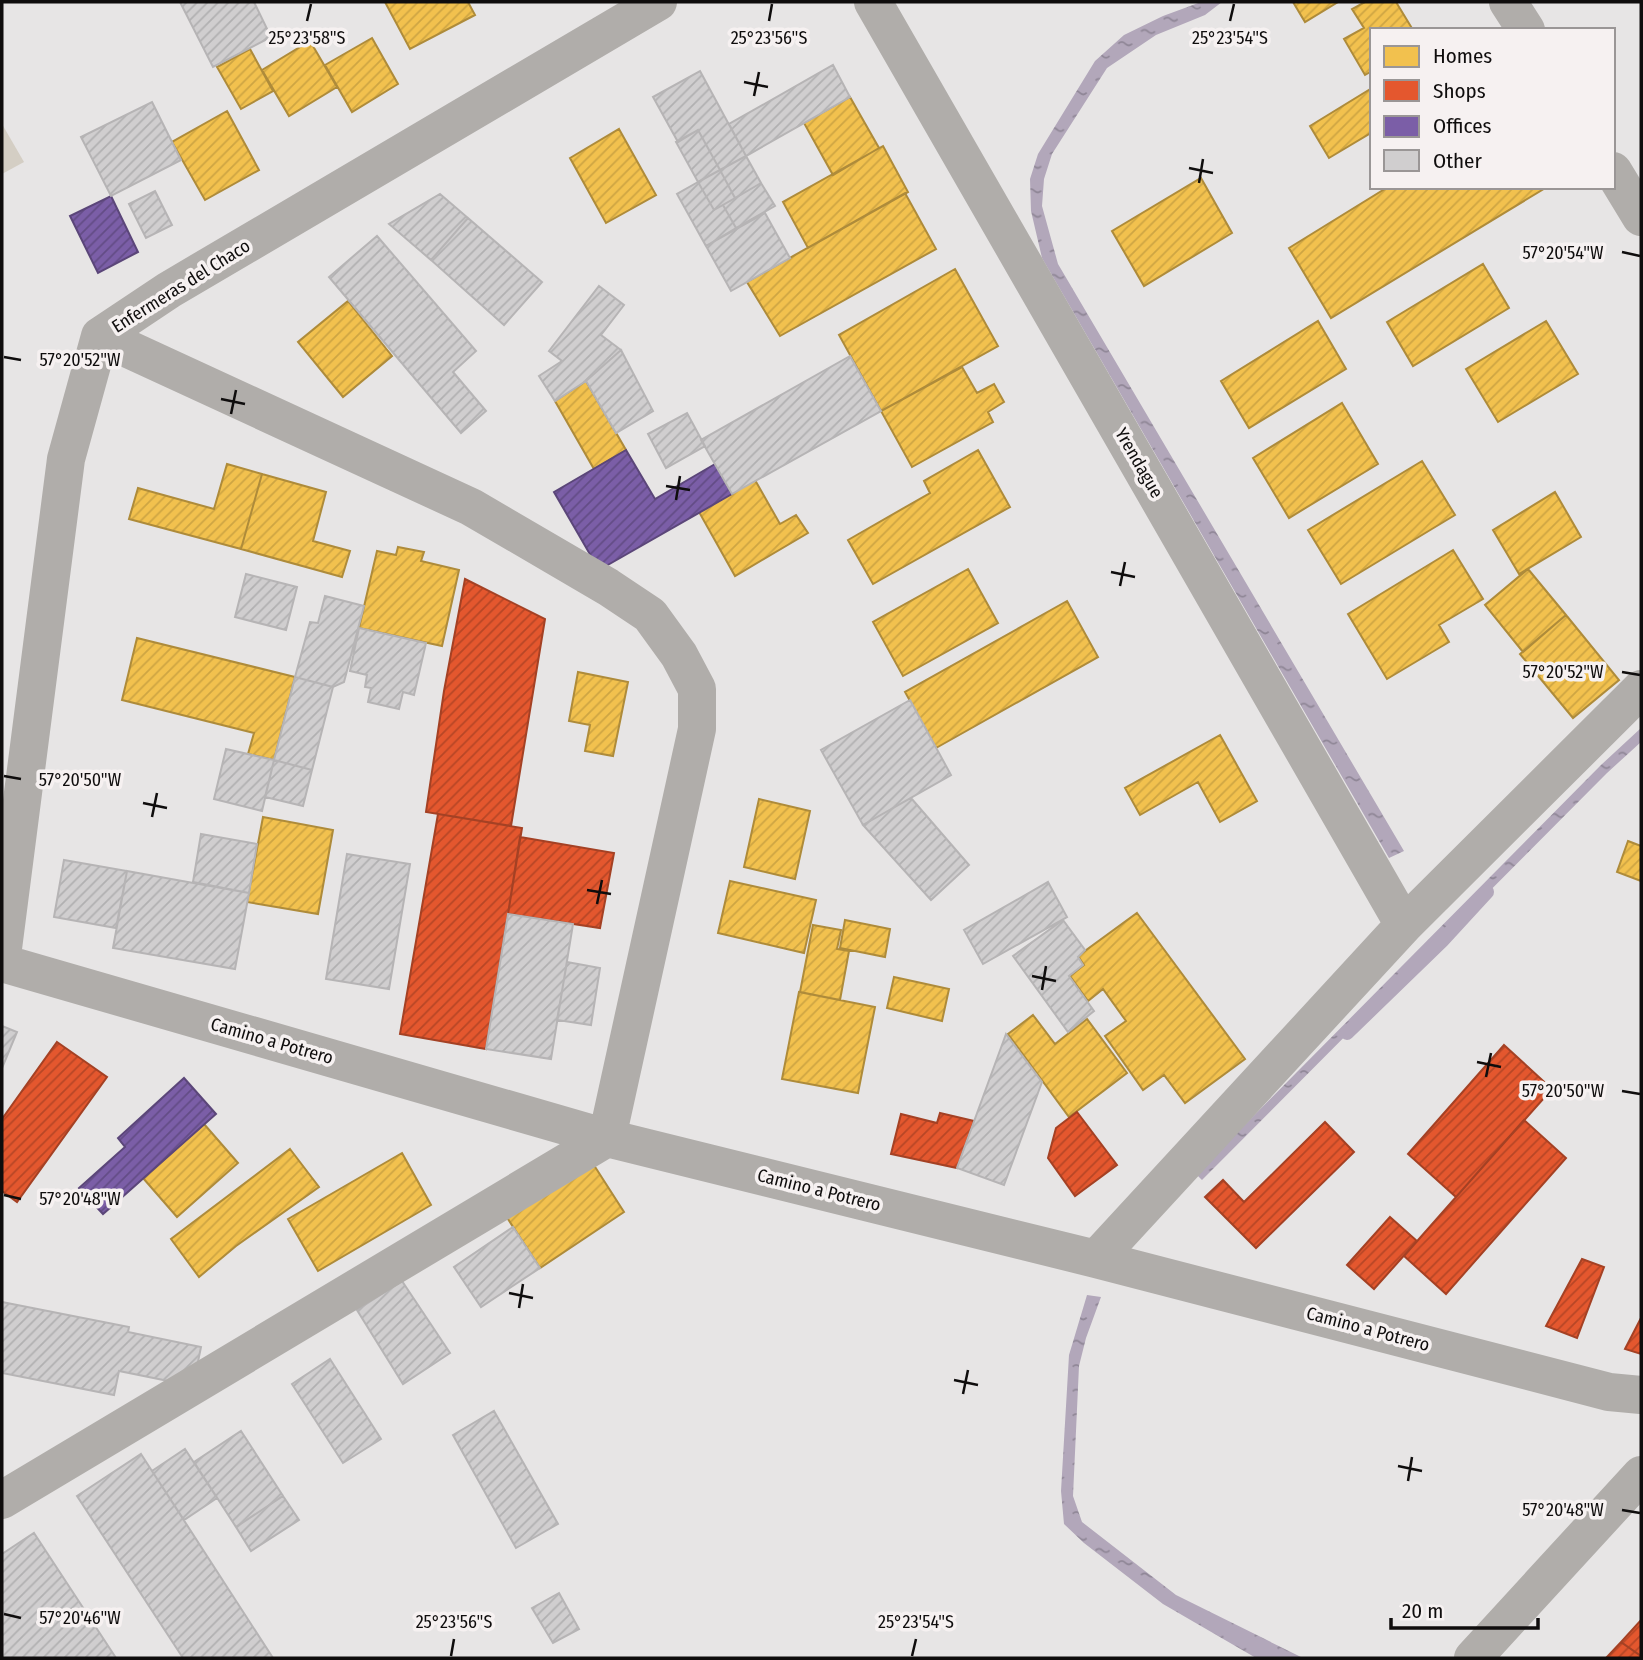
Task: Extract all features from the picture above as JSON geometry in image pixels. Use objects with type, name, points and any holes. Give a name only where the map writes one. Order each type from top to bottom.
[{"type":"street","name":"Enfermeras del Chaco","points":[[2,956],[66,459],[100,336],[169,290],[658,2]]},
{"type":"street","name":"Yrendague","points":[[873,2],[1404,925]]},
{"type":"street","points":[[1508,2],[1525,28]]},
{"type":"street","points":[[1615,174],[1641,217]]},
{"type":"street","points":[[2,1500],[607,1138],[697,729],[697,689],[679,655],[650,615],[608,587],[471,507],[100,336]]},
{"type":"street","points":[[1096,1259],[1404,925],[1641,690]]},
{"type":"street","name":"Camino a Potrero","points":[[2,963],[607,1138],[1096,1259],[1609,1391],[1641,1395]]},
{"type":"street","points":[[1473,1658],[1641,1475]]},
{"type":"shaded area","points":[[2,124],[24,162],[2,174]]},
{"type":"water","points":[[1201,2],[1222,2],[1205,15],[1156,35],[1107,68],[1052,154],[1044,179],[1042,206],[1058,264],[1404,851],[1389,858],[1042,258],[1031,211],[1030,179],[1038,154],[1095,61],[1124,35],[1163,16]]},
{"type":"water","points":[[1641,728],[1641,742],[1202,1180],[1196,1174],[1601,765]]},
{"type":"water","points":[[1087,1295],[1101,1297],[1079,1366],[1073,1496],[1082,1522],[1176,1595],[1303,1658],[1256,1658],[1163,1604],[1084,1543],[1064,1524],[1061,1491],[1069,1355]]},
{"type":"building: Homes","points":[[385,2],[468,2],[475,15],[410,49]]},
{"type":"building: Homes","points":[[1293,2],[1338,2],[1305,22]]},
{"type":"building: Homes","points":[[1365,2],[1396,2],[1412,28],[1370,28],[1370,72],[1365,75],[1344,39],[1364,28],[1352,9]]},
{"type":"building: Homes","points":[[372,38],[398,84],[352,112],[325,65]]},
{"type":"building: Homes","points":[[310,41],[337,87],[289,116],[262,70]]},
{"type":"building: Homes","points":[[250,49],[273,91],[241,109],[217,67]]},
{"type":"building: Homes","points":[[1370,89],[1370,134],[1329,158],[1310,126]]},
{"type":"building: Homes","points":[[850,97],[879,148],[833,175],[804,123]]},
{"type":"building: Homes","points":[[227,111],[259,170],[205,200],[172,142]]},
{"type":"building: Homes","points":[[619,129],[656,195],[606,223],[570,158]]},
{"type":"building: Homes","points":[[883,146],[908,192],[808,248],[783,202]]},
{"type":"building: Homes","points":[[1201,178],[1232,233],[1144,286],[1112,231]]},
{"type":"building: Homes","points":[[1385,189],[1544,189],[1331,318],[1289,248]]},
{"type":"building: Homes","points":[[905,193],[936,249],[780,336],[747,282]]},
{"type":"building: Homes","points":[[1483,264],[1509,308],[1413,366],[1387,322]]},
{"type":"building: Homes","points":[[955,269],[998,346],[881,411],[839,335]]},
{"type":"building: Homes","points":[[348,301],[392,356],[343,397],[298,342]]},
{"type":"building: Homes","points":[[1318,321],[1346,369],[1249,428],[1221,381]]},
{"type":"building: Homes","points":[[1546,321],[1578,374],[1498,422],[1466,369]]},
{"type":"building: Homes","points":[[962,367],[977,393],[994,384],[1004,402],[988,412],[993,422],[912,467],[881,411]]},
{"type":"building: Homes","points":[[586,381],[626,450],[594,469],[555,401]]},
{"type":"building: Homes","points":[[1342,403],[1378,464],[1289,518],[1253,458]]},
{"type":"building: Homes","points":[[978,450],[1010,507],[873,584],[848,540],[930,493],[924,481]]},
{"type":"building: Homes","points":[[1422,461],[1455,515],[1341,584],[1308,530]]},
{"type":"building: Homes","points":[[227,464],[262,474],[241,549],[129,519],[138,488],[214,509]]},
{"type":"building: Homes","points":[[262,474],[326,492],[313,541],[350,551],[342,577],[241,549]]},
{"type":"building: Homes","points":[[755,480],[780,524],[796,515],[808,533],[735,576],[699,512]]},
{"type":"building: Homes","points":[[1555,492],[1581,537],[1519,574],[1493,530]]},
{"type":"building: Homes","points":[[398,547],[424,552],[421,561],[459,570],[442,646],[359,628],[377,551],[396,555]]},
{"type":"building: Homes","points":[[1453,550],[1483,599],[1439,625],[1449,642],[1387,679],[1348,614]]},
{"type":"building: Homes","points":[[968,569],[998,623],[903,676],[873,622]]},
{"type":"building: Homes","points":[[1528,569],[1566,615],[1523,652],[1485,605]]},
{"type":"building: Homes","points":[[1067,601],[1098,657],[936,748],[905,692]]},
{"type":"building: Homes","points":[[1566,615],[1619,680],[1573,718],[1520,654]]},
{"type":"building: Homes","points":[[137,638],[295,677],[274,760],[248,754],[254,733],[122,700]]},
{"type":"building: Homes","points":[[578,672],[628,682],[613,756],[585,751],[590,725],[569,721]]},
{"type":"building: Homes","points":[[1220,735],[1257,801],[1220,822],[1198,782],[1140,815],[1125,788]]},
{"type":"building: Homes","points":[[759,799],[810,811],[795,879],[744,867]]},
{"type":"building: Homes","points":[[263,817],[333,830],[318,914],[247,902]]},
{"type":"building: Homes","points":[[1628,841],[1641,846],[1641,881],[1617,872]]},
{"type":"building: Homes","points":[[730,881],[816,900],[804,953],[718,933]]},
{"type":"building: Homes","points":[[1137,913],[1245,1059],[1185,1103],[1164,1075],[1143,1090],[1105,1036],[1126,1021],[1103,989],[1088,1001],[1070,976],[1084,965],[1078,956]]},
{"type":"building: Homes","points":[[845,920],[890,929],[885,957],[840,948]]},
{"type":"building: Homes","points":[[813,925],[841,930],[837,949],[849,951],[840,1000],[800,992]]},
{"type":"building: Homes","points":[[894,977],[949,989],[942,1021],[887,1008]]},
{"type":"building: Homes","points":[[799,992],[875,1007],[858,1093],[782,1079]]},
{"type":"building: Homes","points":[[1033,1015],[1055,1044],[1087,1019],[1127,1073],[1069,1117],[1008,1034]]},
{"type":"building: Homes","points":[[204,1124],[238,1163],[177,1217],[143,1178]]},
{"type":"building: Homes","points":[[290,1149],[319,1187],[236,1246],[199,1277],[171,1239]]},
{"type":"building: Homes","points":[[402,1153],[431,1205],[318,1271],[288,1219]]},
{"type":"building: Homes","points":[[590,1159],[624,1212],[540,1268],[506,1216]]},
{"type":"building: Shops","points":[[465,579],[545,619],[511,826],[426,812],[444,691]]},
{"type":"building: Shops","points":[[438,814],[522,828],[486,1049],[400,1034]]},
{"type":"building: Shops","points":[[520,837],[614,853],[600,928],[508,914]]},
{"type":"building: Shops","points":[[57,1042],[107,1077],[17,1202],[2,1191],[2,1119]]},
{"type":"building: Shops","points":[[1504,1045],[1552,1089],[1456,1197],[1408,1154]]},
{"type":"building: Shops","points":[[1077,1112],[1117,1165],[1075,1196],[1048,1158],[1056,1128]]},
{"type":"building: Shops","points":[[940,1113],[974,1121],[957,1168],[891,1154],[901,1114],[937,1123]]},
{"type":"building: Shops","points":[[1524,1120],[1566,1158],[1446,1294],[1404,1256]]},
{"type":"building: Shops","points":[[1325,1122],[1354,1152],[1256,1248],[1205,1197],[1223,1180],[1244,1202]]},
{"type":"building: Shops","points":[[1390,1217],[1417,1241],[1374,1289],[1347,1265]]},
{"type":"building: Shops","points":[[1582,1259],[1604,1267],[1577,1338],[1546,1326]]},
{"type":"building: Shops","points":[[1641,1318],[1641,1354],[1625,1349]]},
{"type":"building: Shops","points":[[1641,1620],[1641,1656],[1621,1642]]},
{"type":"building: Shops","points":[[1621,1642],[1641,1656],[1641,1658],[1606,1658]]},
{"type":"building: Offices","points":[[111,196],[138,252],[98,273],[70,216]]},
{"type":"building: Offices","points":[[626,450],[655,499],[715,464],[732,494],[599,570],[554,492]]},
{"type":"building: Offices","points":[[184,1078],[216,1114],[103,1214],[79,1188],[125,1147],[118,1138]]},
{"type":"building: Other","points":[[180,2],[254,2],[271,37],[213,67]]},
{"type":"building: Other","points":[[833,65],[850,97],[746,156],[729,124]]},
{"type":"building: Other","points":[[700,71],[746,156],[720,170],[698,130],[678,142],[653,97]]},
{"type":"building: Other","points":[[152,102],[181,160],[111,196],[81,137]]},
{"type":"building: Other","points":[[698,130],[720,170],[698,182],[676,142]]},
{"type":"building: Other","points":[[746,156],[761,183],[735,198],[720,170]]},
{"type":"building: Other","points":[[720,170],[735,198],[714,210],[698,182]]},
{"type":"building: Other","points":[[698,182],[714,210],[723,205],[736,228],[706,246],[677,194]]},
{"type":"building: Other","points":[[761,183],[775,206],[736,228],[723,205]]},
{"type":"building: Other","points":[[155,191],[172,225],[146,238],[129,204]]},
{"type":"building: Other","points":[[440,194],[468,218],[431,260],[389,224]]},
{"type":"building: Other","points":[[765,213],[790,258],[731,291],[706,246]]},
{"type":"building: Other","points":[[468,218],[542,282],[504,325],[431,260]]},
{"type":"building: Other","points":[[377,236],[476,351],[453,372],[486,411],[461,433],[329,277]]},
{"type":"building: Other","points":[[599,286],[624,305],[601,335],[621,350],[586,381],[555,401],[539,376],[562,361],[549,351]]},
{"type":"building: Other","points":[[621,350],[653,411],[616,433],[586,381]]},
{"type":"building: Other","points":[[850,356],[881,411],[732,494],[701,440]]},
{"type":"building: Other","points":[[687,413],[705,446],[666,468],[648,434]]},
{"type":"building: Other","points":[[246,574],[297,587],[286,630],[235,617]]},
{"type":"building: Other","points":[[325,596],[364,606],[344,682],[333,687],[295,677],[310,622],[318,623]]},
{"type":"building: Other","points":[[359,628],[426,643],[414,695],[403,692],[399,709],[368,702],[371,688],[365,687],[367,675],[350,671]]},
{"type":"building: Other","points":[[295,677],[333,687],[312,770],[274,760]]},
{"type":"building: Other","points":[[910,700],[951,775],[863,825],[821,750]]},
{"type":"building: Other","points":[[226,749],[274,760],[262,811],[214,799]]},
{"type":"building: Other","points":[[274,760],[312,770],[303,806],[265,797]]},
{"type":"building: Other","points":[[911,798],[969,865],[931,900],[863,825]]},
{"type":"building: Other","points":[[201,834],[257,844],[249,893],[193,882]]},
{"type":"building: Other","points":[[347,854],[410,864],[389,989],[326,979]]},
{"type":"building: Other","points":[[64,860],[127,871],[116,928],[54,917]]},
{"type":"building: Other","points":[[127,871],[249,893],[235,969],[113,948]]},
{"type":"building: Other","points":[[1048,882],[1067,917],[983,964],[964,930]]},
{"type":"building: Other","points":[[508,914],[573,924],[551,1059],[486,1049]]},
{"type":"building: Other","points":[[1063,920],[1085,950],[1078,957],[1083,965],[1069,976],[1094,1011],[1068,1032],[1013,956]]},
{"type":"building: Other","points":[[567,962],[600,968],[591,1025],[557,1020]]},
{"type":"building: Other","points":[[2,1026],[17,1032],[2,1068]]},
{"type":"building: Other","points":[[1006,1034],[1042,1082],[1004,1185],[957,1168]]},
{"type":"building: Other","points":[[513,1227],[540,1268],[481,1307],[454,1267]]},
{"type":"building: Other","points":[[402,1281],[450,1353],[403,1384],[357,1310]]},
{"type":"building: Other","points":[[2,1302],[129,1327],[128,1332],[201,1347],[193,1386],[119,1371],[114,1395],[2,1373]]},
{"type":"building: Other","points":[[330,1359],[381,1439],[343,1463],[292,1384]]},
{"type":"building: Other","points":[[494,1411],[558,1524],[516,1548],[453,1435]]},
{"type":"building: Other","points":[[241,1431],[283,1496],[236,1527],[194,1462]]},
{"type":"building: Other","points":[[185,1449],[217,1498],[184,1520],[152,1471]]},
{"type":"building: Other","points":[[141,1454],[273,1658],[183,1658],[77,1496]]},
{"type":"building: Other","points":[[283,1496],[299,1520],[251,1551],[236,1527]]},
{"type":"building: Other","points":[[34,1533],[116,1658],[2,1658],[2,1554]]},
{"type":"building: Other","points":[[559,1593],[579,1629],[553,1643],[532,1608]]},
{"type":"waterway","points":[[1442,941],[1487,892]]},
{"type":"waterway","points":[[1347,1033],[1442,941],[1443,936]]}]
